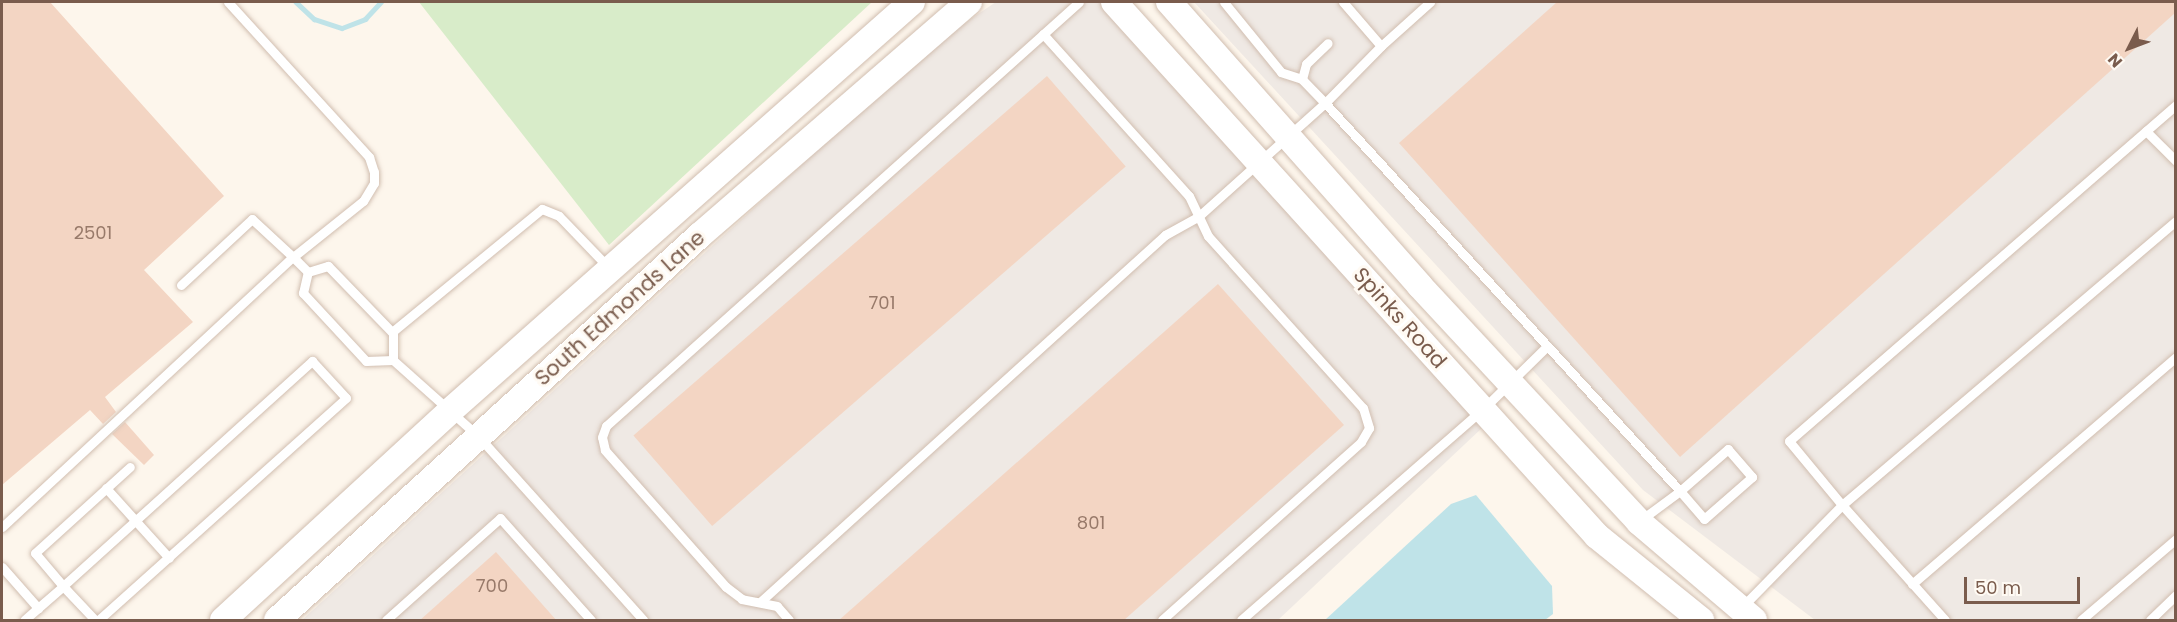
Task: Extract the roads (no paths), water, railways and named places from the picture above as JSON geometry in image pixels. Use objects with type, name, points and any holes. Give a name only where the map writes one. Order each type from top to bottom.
[{"type":"main road","name":"South Edmonds Lane","points":[[223,621],[450,411],[912,2]]},
{"type":"main road","name":"South Edmonds Lane","points":[[277,621],[609,319],[969,2]]},
{"type":"main road","name":"Spinks Road","points":[[1114,2],[1597,536],[1701,621]]},
{"type":"main road","name":"Spinks Road","points":[[1169,2],[1510,383],[1639,522],[1742,617]]},
{"type":"main road","points":[[600,277],[609,319]]},
{"type":"lane","points":[[2,526],[293,257],[363,201],[374,183],[374,172],[369,157],[228,2]]},
{"type":"lane","points":[[789,621],[777,606],[742,599],[726,587],[605,450],[602,437],[606,426],[1079,2]]},
{"type":"lane","points":[[1224,2],[1281,72],[1302,79],[1325,103],[1680,491],[1704,519],[1752,477],[1728,448],[1680,491],[1639,522]]},
{"type":"lane","points":[[1343,2],[1381,46]]},
{"type":"lane","points":[[760,602],[1165,235],[1199,216],[1325,103],[1381,46],[1430,2]]},
{"type":"lane","points":[[1043,34],[1189,196],[1208,236],[1363,408],[1370,428],[1360,442],[1168,618]]},
{"type":"lane","points":[[1302,79],[1306,64],[1328,43]]},
{"type":"lane","points":[[1945,621],[1842,505],[1789,441],[2175,105]]},
{"type":"lane","points":[[2146,130],[2175,161]]},
{"type":"lane","points":[[392,332],[542,209],[559,216],[600,277]]},
{"type":"lane","points":[[181,285],[252,219],[308,272]]},
{"type":"lane","points":[[1742,617],[1842,505],[2175,221]]},
{"type":"lane","points":[[308,272],[328,266],[392,332],[393,360]]},
{"type":"lane","points":[[308,272],[303,293],[366,361],[393,360],[479,437],[643,621]]},
{"type":"lane","points":[[1241,621],[1483,408],[1547,346]]},
{"type":"lane","points":[[1912,584],[2175,357]]},
{"type":"lane","points":[[24,621],[63,586],[135,520],[312,361],[346,398],[97,621],[63,586],[35,553],[130,467]]},
{"type":"lane","points":[[106,488],[169,558]]},
{"type":"lane","points":[[386,621],[500,518],[591,621]]},
{"type":"lane","points":[[2081,621],[2175,539]]},
{"type":"lane","points":[[2,567],[38,608]]},
{"type":"lane","points":[[2150,621],[2175,596]]},
{"type":"water","points":[[1476,495],[1552,586],[1553,614],[1545,620],[1325,620],[1451,504]]},
{"type":"waterway","points":[[296,2],[314,19],[342,28],[365,19],[381,2]]}]
